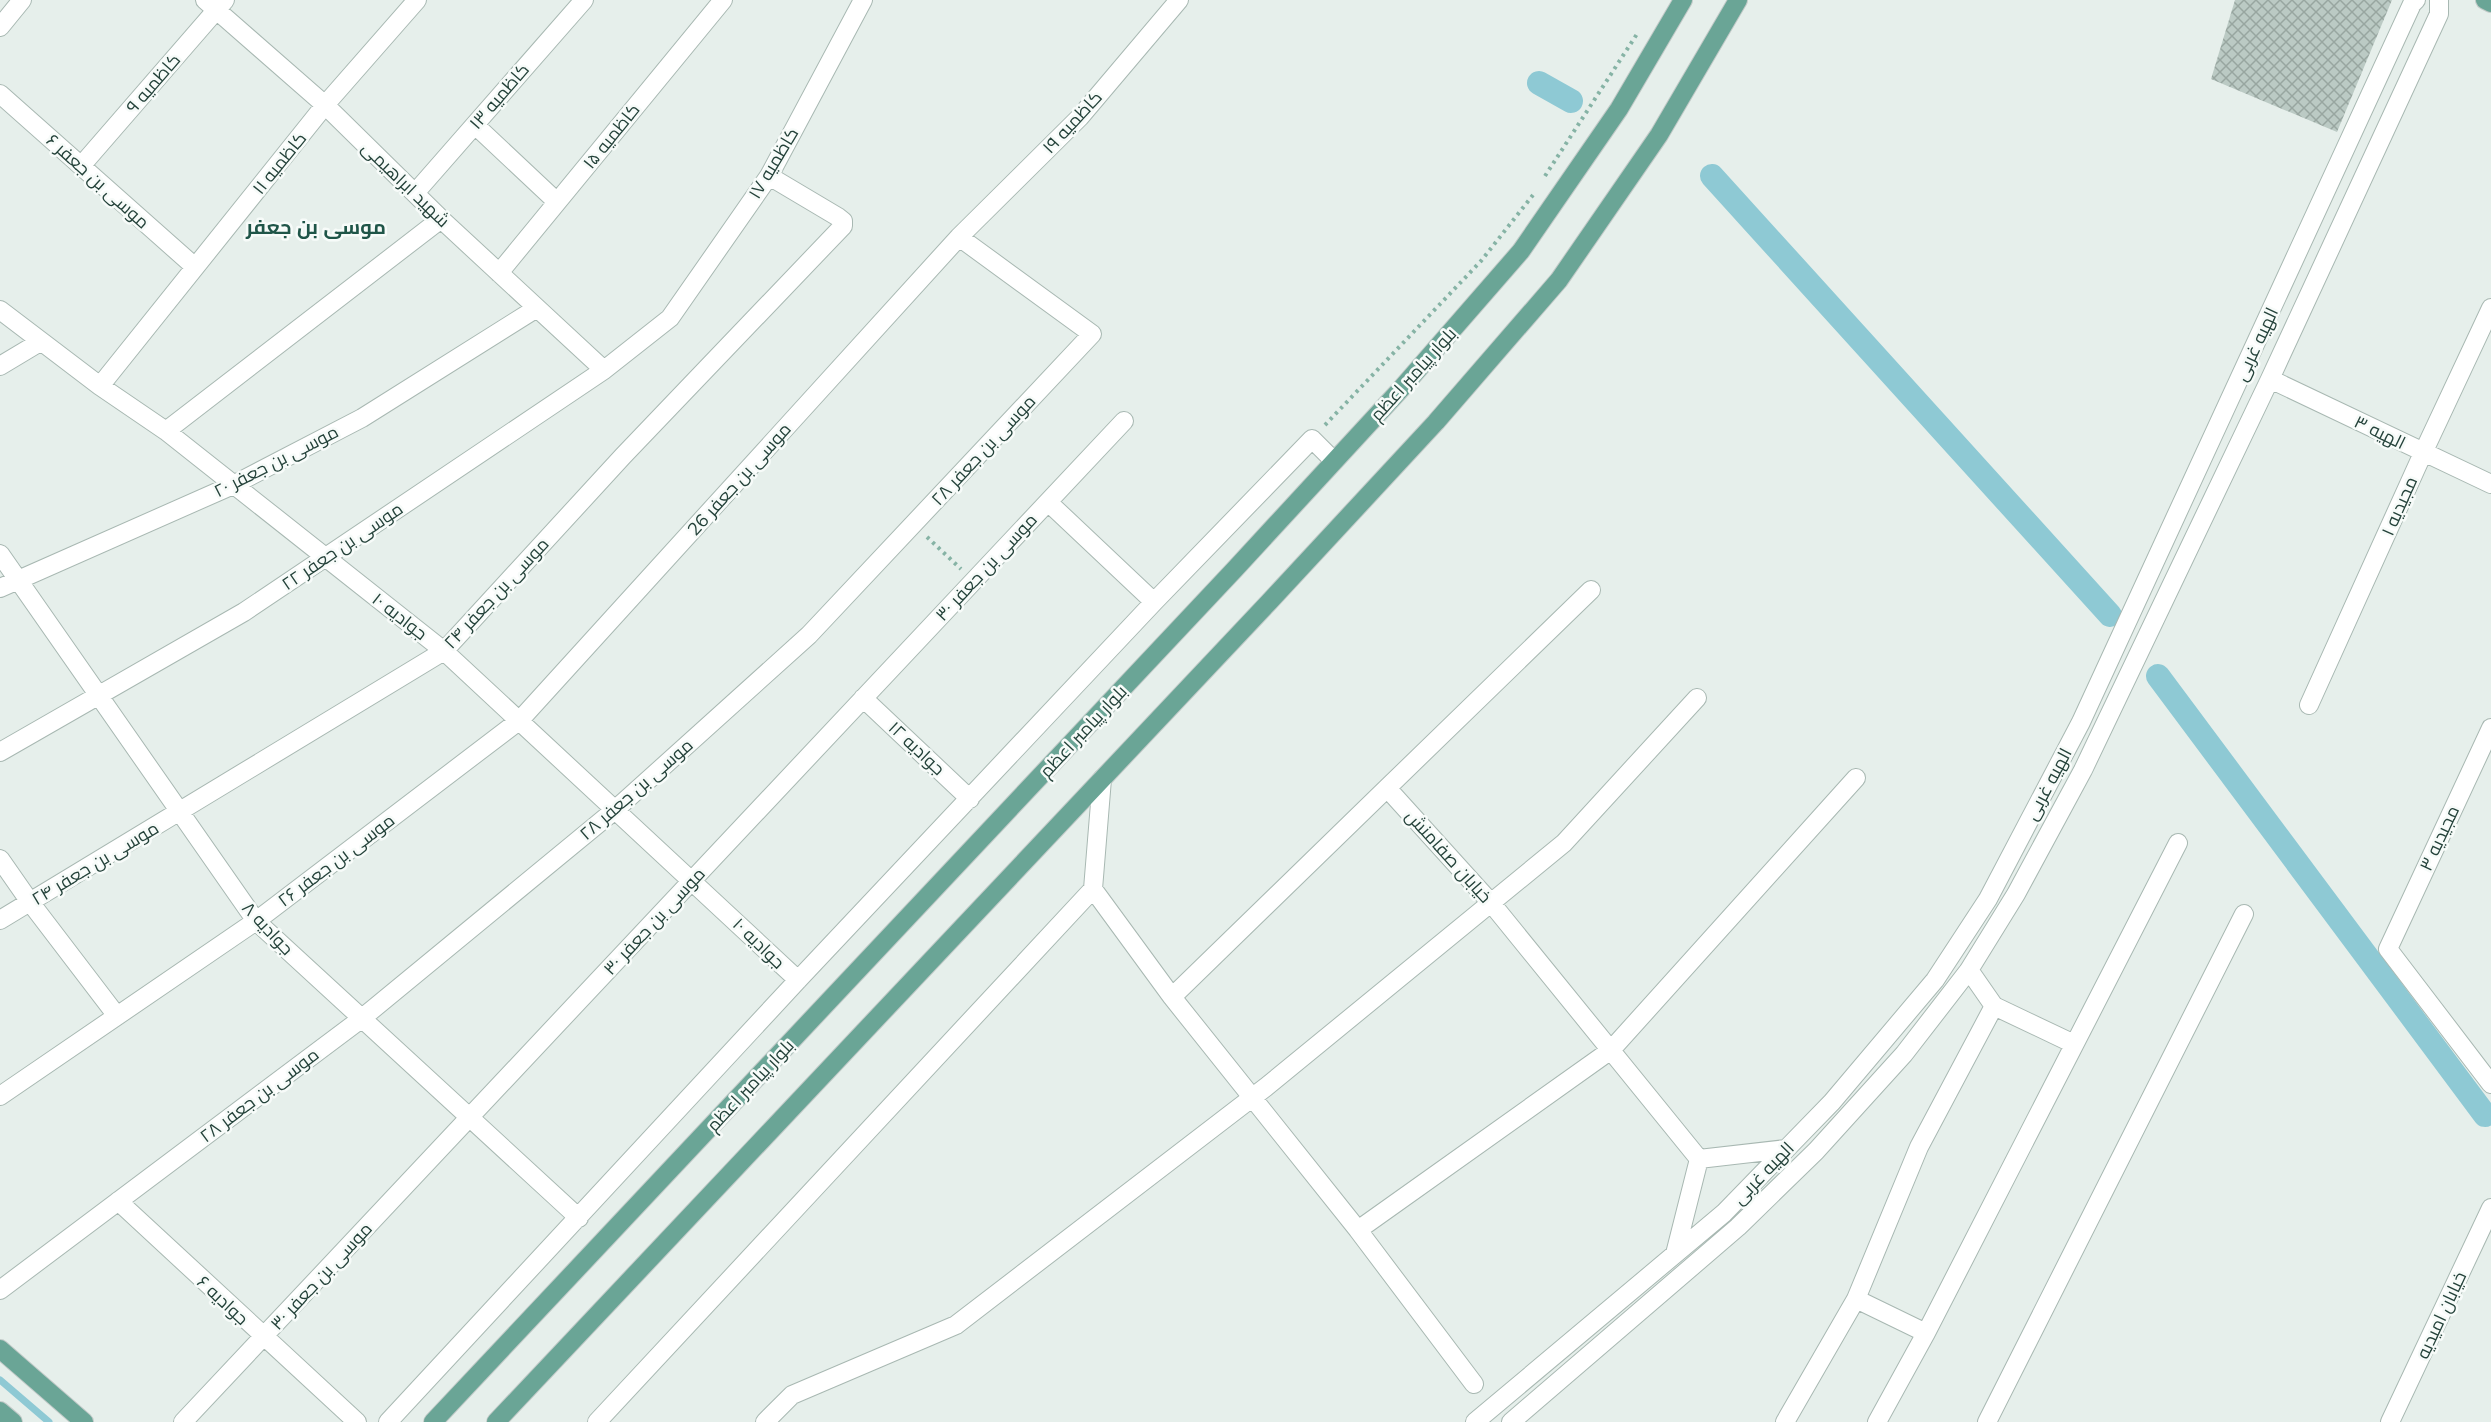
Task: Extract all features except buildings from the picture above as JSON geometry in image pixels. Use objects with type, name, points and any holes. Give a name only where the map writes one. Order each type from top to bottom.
[{"type":"main road","name":"بلوار پیامبر اعظم","points":[[433,1422],[1334,461],[1521,250],[1619,109],[1683,0]]},
{"type":"main road","points":[[496,1422],[1428,430],[1559,280],[1659,135],[1738,0]]},
{"type":"main road","points":[[2485,0],[2491,3]]},
{"type":"main road","points":[[0,1349],[84,1422]]},
{"type":"main road","points":[[0,1411],[13,1422]]},
{"type":"street","points":[[0,27],[22,0]]},
{"type":"street","name":"کاظمیه ۱۱","points":[[100,386],[325,105],[417,0]]},
{"type":"street","name":"کاظمیه ۱۳","points":[[415,193],[584,0]]},
{"type":"street","name":"کاظمیه ۱۵","points":[[499,273],[723,0]]},
{"type":"street","name":"کاظمیه ۱۷","points":[[670,318],[769,176],[863,0]]},
{"type":"street","name":"کاظمیه ۱۹","points":[[959,237],[1080,117],[1179,0]]},
{"type":"street","name":"الهیه غربی","points":[[1475,1422],[1724,1213],[1832,1102],[1935,980],[1988,899],[2081,722],[2412,4],[2416,0]]},
{"type":"street","name":"الهیه غربی","points":[[1511,1422],[1531,1413],[1738,1227],[1816,1151],[1904,1054],[1969,970],[2016,894],[2083,770],[2270,379],[2439,14],[2439,0]]},
{"type":"street","name":"شهید ابراهیمی","points":[[215,3],[325,105],[441,219],[604,370]]},
{"type":"street","name":"کاظمیه ۹","points":[[81,166],[215,3]]},
{"type":"street","name":"موسی بن جعفر ۶","points":[[0,94],[195,267]]},
{"type":"street","points":[[475,125],[557,202]]},
{"type":"street","name":"موسی بن جعفر ۲۴","points":[[0,920],[444,651],[623,456],[843,226],[843,221],[838,217],[769,176]]},
{"type":"street","points":[[166,431],[441,219]]},
{"type":"street","name":"موسی بن جعفر ۲۸","points":[[0,1290],[361,1019],[616,809],[809,635],[1092,334],[959,237]]},
{"type":"street","name":"موسی بن جعفر 26","points":[[520,720],[959,237]]},
{"type":"street","name":"موسی بن جعفر ۲۰","points":[[0,588],[233,485],[362,417],[537,308]]},
{"type":"street","name":"مجیدیه ۱","points":[[2309,705],[2422,453],[2491,308]]},
{"type":"street","name":"جوادیه ۱۰","points":[[0,310],[100,386],[166,431],[444,651],[798,980]]},
{"type":"street","name":"موسی بن جعفر ۲۲","points":[[0,752],[244,612],[604,370],[670,318]]},
{"type":"street","points":[[0,366],[40,342]]},
{"type":"street","name":"الهیه ۳","points":[[2270,379],[2491,484]]},
{"type":"street","name":"موسی بن جعفر ۳۰","points":[[183,1422],[1124,421]]},
{"type":"street","points":[[388,1422],[798,980],[1154,602],[1312,439],[1334,461]]},
{"type":"street","points":[[1048,502],[1154,602]]},
{"type":"street","name":"جوادیه ۸","points":[[0,554],[256,921],[579,1218]]},
{"type":"street","points":[[1172,997],[1591,590]]},
{"type":"street","name":"جوادیه ۱۲","points":[[863,698],[970,798]]},
{"type":"street","points":[[765,1422],[792,1395],[956,1324],[1253,1096],[1492,904],[1564,843],[1697,698]]},
{"type":"street","name":"موسی بن جعفر ۲۶","points":[[0,1096],[256,921],[520,720]]},
{"type":"street","name":"مجیدیه ۳","points":[[2491,728],[2388,949],[2491,1084]]},
{"type":"street","points":[[1358,1230],[1611,1050],[1856,778]]},
{"type":"street","points":[[597,1422],[1093,889],[1102,779]]},
{"type":"street","name":"خیابان صفامنش","points":[[1388,788],[1492,904],[1699,1158]]},
{"type":"street","points":[[1877,1422],[1926,1333],[2178,843]]},
{"type":"street","points":[[0,858],[30,902],[117,1016]]},
{"type":"street","points":[[1093,889],[1172,997],[1358,1230],[1474,1384]]},
{"type":"street","points":[[1987,1422],[2244,914]]},
{"type":"street","points":[[1969,970],[1994,1006],[2074,1044]]},
{"type":"street","points":[[1785,1422],[1856,1299],[1919,1147],[1994,1006]]},
{"type":"street","points":[[1675,1254],[1699,1158],[1786,1149]]},
{"type":"street","name":"جوادیه ۶","points":[[118,1201],[357,1422]]},
{"type":"street","name":"خیابان امیدیه","points":[[2390,1422],[2491,1208]]},
{"type":"street","points":[[1856,1299],[1926,1333]]},
{"type":"path","points":[[1543,180],[1640,29]]},
{"type":"path","points":[[1312,439],[1481,261],[1537,190]]},
{"type":"path","points":[[913,524],[973,581]]},
{"type":"waterway","points":[[1539,83],[1571,101]]},
{"type":"waterway","points":[[1712,176],[2110,615]]},
{"type":"waterway","points":[[2158,676],[2485,1115]]},
{"type":"waterway","points":[[0,1380],[49,1422]]},
{"type":"district","name":"موسی بن جعفر","points":[[316,226]]}]
